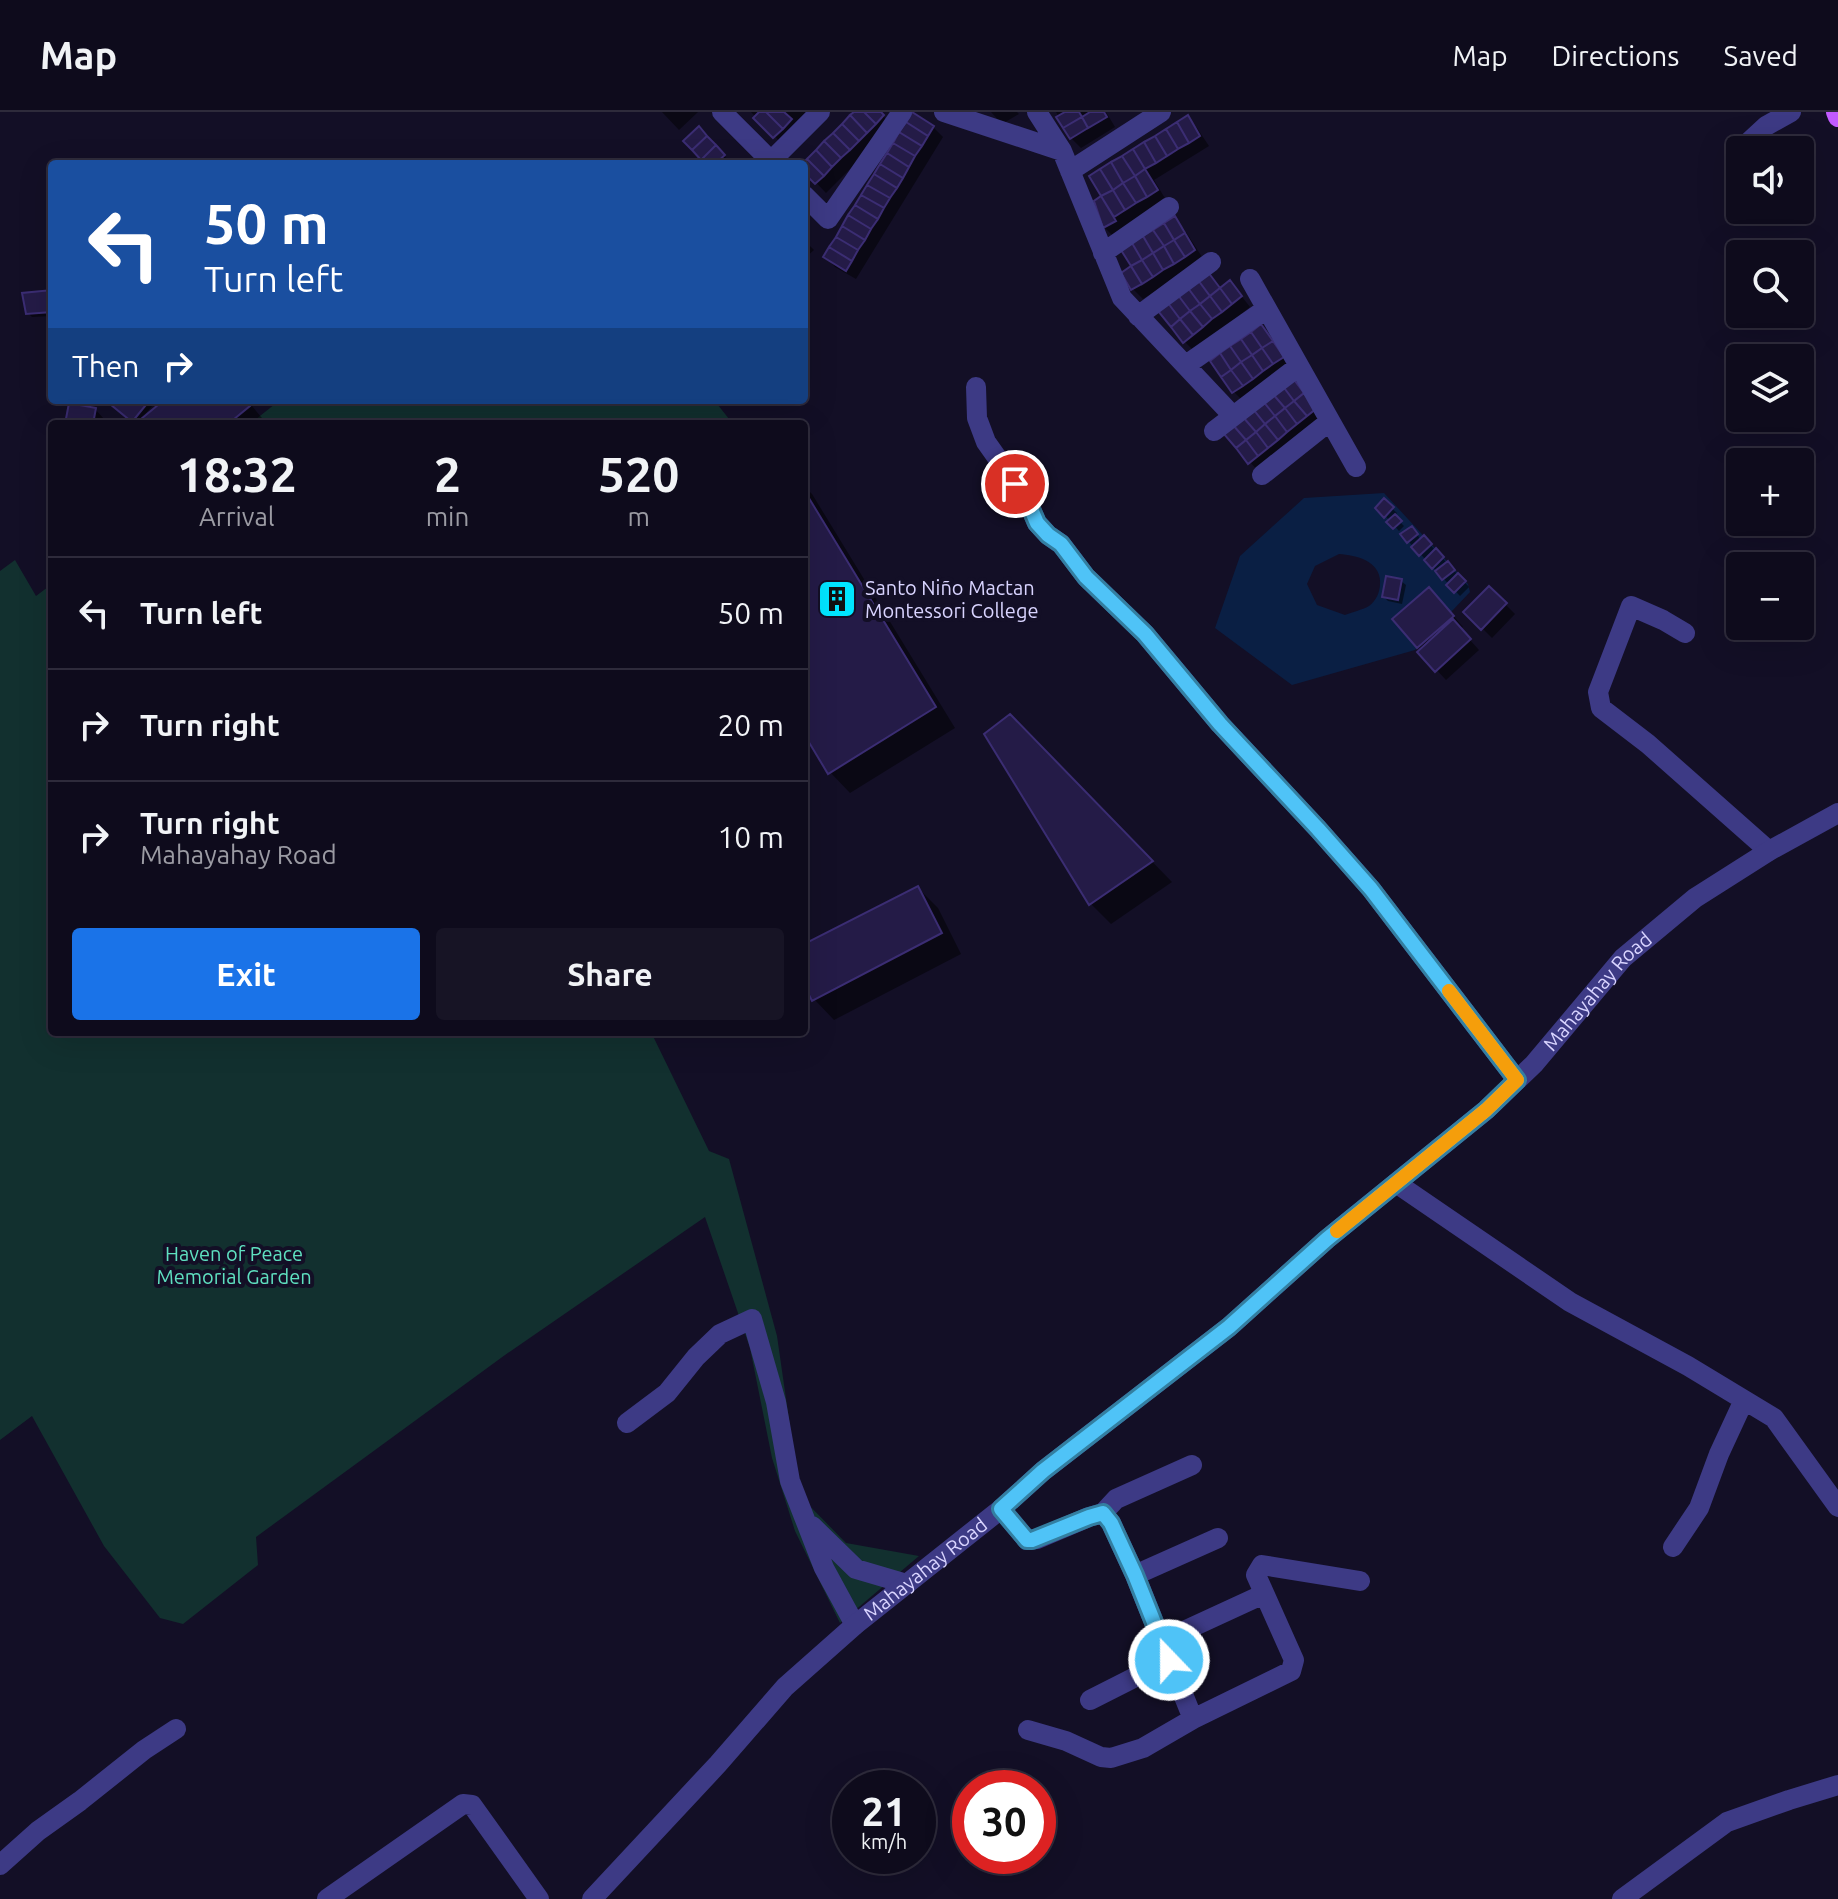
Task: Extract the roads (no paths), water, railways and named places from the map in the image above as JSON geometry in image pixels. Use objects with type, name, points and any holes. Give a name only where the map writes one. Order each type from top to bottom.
[{"type":"street","points":[[722,112],[770,160]]},
{"type":"street","points":[[774,160],[820,112]]},
{"type":"street","points":[[808,199],[828,219],[902,112]]},
{"type":"street","points":[[944,112],[1062,151]]},
{"type":"street","points":[[1037,112],[1062,151],[1122,298],[1233,416]]},
{"type":"street","points":[[1755,136],[1791,112]]},
{"type":"street","points":[[1070,171],[1147,116]]},
{"type":"street","points":[[1103,253],[1169,207]]},
{"type":"street","points":[[1138,316],[1211,262]]},
{"type":"street","points":[[1250,279],[1356,467]]},
{"type":"street","points":[[1186,365],[1266,309]]},
{"type":"street","points":[[1214,431],[1299,366]]},
{"type":"street","points":[[976,387],[977,418],[986,442],[1027,500],[1037,523],[1061,544],[1086,577],[1145,634],[1220,724],[1371,889],[1517,1080]]},
{"type":"street","points":[[1262,475],[1330,421]]},
{"type":"street","points":[[1685,633],[1631,606],[1598,692],[1601,708],[1648,744],[1769,851]]},
{"type":"street","name":"Mahayahay Road","points":[[592,1899],[785,1687],[855,1625],[1001,1509],[1043,1471],[1229,1327],[1327,1239],[1486,1110],[1534,1064],[1623,958],[1695,898],[1769,851],[1838,813]]},
{"type":"street","points":[[1396,1183],[1570,1302],[1688,1366],[1774,1418],[1838,1507]]},
{"type":"street","points":[[627,1423],[667,1393],[696,1357],[720,1334],[752,1319],[776,1402],[790,1481],[824,1568],[855,1625]]},
{"type":"street","points":[[1673,1547],[1699,1508],[1744,1400]]},
{"type":"street","points":[[1001,1509],[1027,1540],[1032,1540],[1103,1513],[1116,1499],[1192,1465]]},
{"type":"street","points":[[1103,1513],[1111,1523],[1135,1575],[1193,1719]]},
{"type":"street","points":[[806,1520],[856,1569],[907,1584]]},
{"type":"street","points":[[1135,1575],[1218,1538]]},
{"type":"street","points":[[1028,1730],[1066,1741],[1101,1757],[1111,1758],[1143,1748],[1193,1719],[1291,1671],[1294,1660],[1256,1575],[1262,1565],[1360,1581]]},
{"type":"street","points":[[1090,1700],[1166,1650],[1264,1594]]},
{"type":"street","points":[[0,1865],[38,1831],[176,1729]]},
{"type":"street","points":[[1622,1899],[1727,1822],[1838,1785]]},
{"type":"street","points":[[327,1899],[463,1804],[472,1805],[539,1899]]},
{"type":"water","points":[[1384,493],[1468,584],[1470,592],[1415,650],[1292,685],[1215,628],[1240,556],[1304,498]],"holes":[[[1339,554],[1373,565],[1380,576],[1380,584],[1371,604],[1345,615],[1317,605],[1307,584],[1315,566]]]},
{"type":"place","name":"Santo Niño Mactan Montessori College","points":[[837,599]]},
{"type":"park label","name":"Haven of Peace Memorial Garden","points":[[234,1266]]}]
